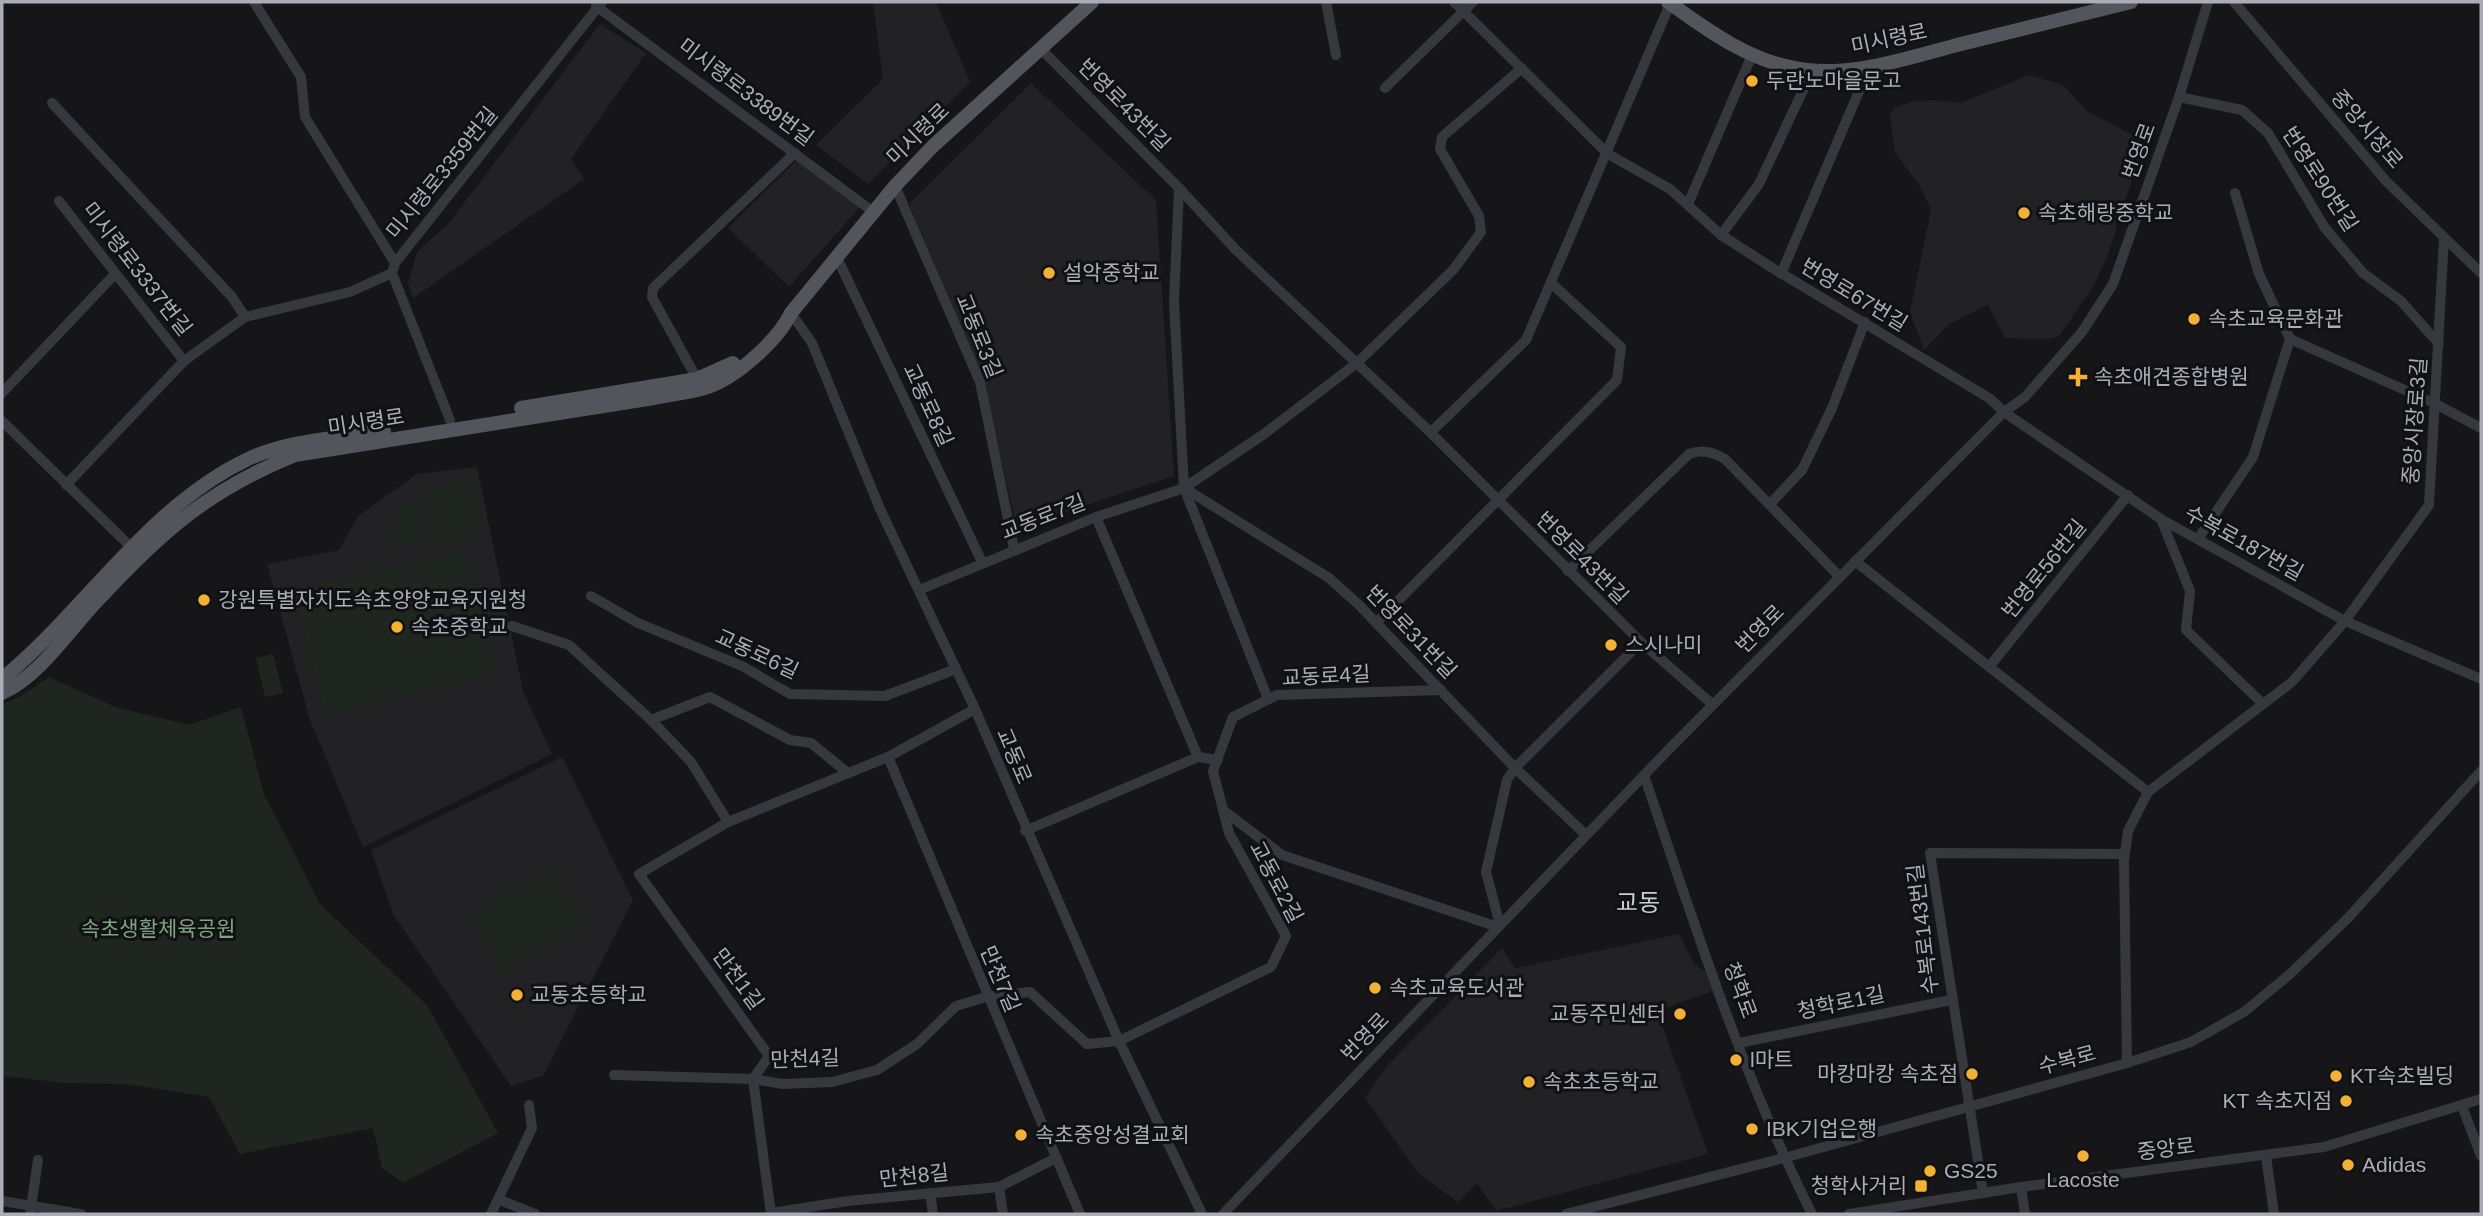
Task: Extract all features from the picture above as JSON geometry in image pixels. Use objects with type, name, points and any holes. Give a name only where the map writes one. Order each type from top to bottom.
[{"type":"main road","name":"미시령로","points":[[2,693],[44,660],[136,552],[156,524],[209,481],[249,459],[295,444],[707,388],[721,381],[773,341],[791,313],[872,211],[933,146],[1092,2]]},
{"type":"main road","name":"미시령로","points":[[1669,3],[1713,34],[1752,55],[1792,68],[1822,72],[1852,69],[2131,2]]},
{"type":"main road","name":"미시령로","points":[[452,424],[697,379],[738,360],[791,313]]},
{"type":"main road","name":"미시령로","points":[[2,680],[136,552]]},
{"type":"street","points":[[254,2],[301,77],[305,117],[393,268]]},
{"type":"street","points":[[1326,2],[1336,55]]},
{"type":"street","name":"번영로67번길","points":[[1454,2],[1608,154],[1670,189],[1721,234],[1781,274],[1866,322],[1989,398],[2004,412]]},
{"type":"street","points":[[1385,88],[1473,2]]},
{"type":"street","name":"번영로","points":[[1223,1214],[1712,704],[2004,412],[2025,397],[2082,332],[2113,284],[2179,97],[2208,2]]},
{"type":"street","name":"중앙시장로","points":[[2234,2],[2357,149],[2481,273]]},
{"type":"street","name":"미시령로3359번길","points":[[452,424],[393,268],[540,83],[598,3]]},
{"type":"street","name":"미시령로3389번길","points":[[598,3],[872,211]]},
{"type":"street","points":[[1431,432],[1526,340],[1608,154],[1669,3]]},
{"type":"street","name":"번영로43번길","points":[[1042,50],[1179,188],[1236,250],[1431,432],[1641,642],[1712,704]]},
{"type":"street","points":[[1688,204],[1752,55]]},
{"type":"street","name":"교동로7길","points":[[919,590],[1096,517],[1184,488],[1264,434],[1357,363],[1454,269],[1481,232],[1479,216],[1440,149],[1442,137],[1522,68]]},
{"type":"street","points":[[1781,274],[1863,82]]},
{"type":"street","points":[[1721,234],[1759,184],[1805,86]]},
{"type":"street","name":"번영로90번길","points":[[2179,97],[2242,110],[2268,133],[2325,228],[2363,273],[2401,301],[2439,344]]},
{"type":"street","points":[[52,103],[232,298],[245,317]]},
{"type":"street","points":[[697,379],[652,297],[653,288],[796,153]]},
{"type":"street","name":"교동로3길","points":[[895,186],[980,383],[1014,549]]},
{"type":"street","points":[[1179,188],[1174,302],[1184,488],[1268,699]]},
{"type":"street","points":[[2235,194],[2259,274],[2290,339],[2434,403],[2481,428]]},
{"type":"street","name":"미시령로3337번길","points":[[59,201],[184,361]]},
{"type":"street","name":"중앙시장로3길","points":[[2262,703],[2292,682],[2345,621],[2429,505],[2444,238]]},
{"type":"street","name":"교동로8길","points":[[840,264],[982,562]]},
{"type":"street","name":"미시령로3337번길","points":[[66,485],[184,361],[245,317],[350,292],[393,268]]},
{"type":"street","points":[[2,393],[115,274]]},
{"type":"street","points":[[1376,623],[1617,380],[1621,347],[1551,283]]},
{"type":"street","name":"교동로","points":[[791,313],[812,343],[875,499],[975,709],[1119,1041],[1202,1214]]},
{"type":"street","points":[[1770,504],[1802,470],[1832,408],[1866,322]]},
{"type":"street","points":[[2198,539],[2253,457],[2290,339]]},
{"type":"street","name":"수복로187번길","points":[[2004,412],[2161,519],[2345,621],[2481,679]]},
{"type":"street","points":[[2,421],[136,552]]},
{"type":"street","points":[[1568,571],[1689,454],[1699,451],[1712,452],[1725,459],[1839,576]]},
{"type":"street","name":"번영로31번길","points":[[1184,488],[1329,578],[1376,623],[1515,768],[1586,835]]},
{"type":"street","name":"번영로56번길","points":[[1989,667],[2128,495]]},
{"type":"street","points":[[1096,517],[1198,757]]},
{"type":"street","points":[[2127,1063],[2125,854],[2128,831],[2148,792],[2262,703],[2186,630],[2190,591],[2161,519]]},
{"type":"street","points":[[1855,561],[2148,792]]},
{"type":"street","name":"교동로6길","points":[[591,596],[638,623],[742,666],[790,694],[885,696],[956,669]]},
{"type":"street","points":[[512,625],[569,645],[651,720],[691,762],[728,822]]},
{"type":"street","points":[[1499,926],[1486,873],[1507,780],[1515,768],[1641,642]]},
{"type":"street","name":"교동로4길","points":[[1213,771],[1233,717],[1277,695],[1441,690]]},
{"type":"street","points":[[651,720],[709,697],[790,740],[811,743],[848,773]]},
{"type":"street","name":"만천1길","points":[[753,1079],[769,1056],[639,874],[728,822],[888,757],[975,709]]},
{"type":"street","name":"만천7길","points":[[888,757],[986,997],[1080,1214]]},
{"type":"street","points":[[1026,831],[1198,757],[1218,760]]},
{"type":"street","name":"교동로2길","points":[[1119,1041],[1271,967],[1286,936],[1229,834],[1213,771]]},
{"type":"street","name":"수복로","points":[[1566,1214],[1784,1158],[2127,1063],[2190,1042],[2244,1012],[2290,974],[2348,918],[2481,771]]},
{"type":"street","name":"청학로","points":[[1644,775],[1739,1043],[1784,1158],[1812,1214]]},
{"type":"street","points":[[1223,810],[1282,855],[1499,926]]},
{"type":"street","name":"수복로143번길","points":[[1983,1193],[1930,853],[2125,854]]},
{"type":"street","name":"만천4길","points":[[614,1075],[753,1079],[783,1084],[832,1082],[877,1070],[917,1044],[956,1006],[986,997],[1030,992],[1087,1044],[1119,1041]]},
{"type":"street","name":"청학로1길","points":[[1739,1043],[1951,1000]]},
{"type":"street","points":[[753,1079],[771,1214]]},
{"type":"street","name":"중앙로","points":[[1850,1214],[2349,1142],[2481,1099]]},
{"type":"street","points":[[491,1214],[532,1128],[529,1104]]},
{"type":"street","points":[[2462,1106],[2481,1156]]},
{"type":"street","points":[[2266,1156],[2274,1214]]},
{"type":"street","name":"만천8길","points":[[771,1214],[848,1202],[999,1186],[1056,1158]]},
{"type":"street","points":[[31,1210],[38,1160]]},
{"type":"street","points":[[999,1186],[1003,1214]]},
{"type":"street","points":[[2021,1188],[2025,1214]]},
{"type":"street","points":[[930,1193],[933,1214]]},
{"type":"street","points":[[500,1200],[535,1214]]},
{"type":"street","points":[[2,1201],[31,1210],[81,1214]]},
{"type":"street","points":[[848,1202],[849,1214]]},
{"type":"shaded area","points":[[873,2],[936,2],[970,82],[868,184],[816,145],[883,79]]},
{"type":"shaded area","points":[[600,24],[646,53],[571,159],[584,179],[413,298],[408,283],[417,252],[448,224]]},
{"type":"shaded area","name":"속초해랑중학교","points":[[2029,75],[2063,85],[2087,111],[2145,142],[2125,201],[2115,217],[2116,231],[2107,257],[2093,287],[2059,336],[2050,339],[2005,338],[1988,305],[1949,324],[1924,350],[1910,312],[1931,210],[1920,186],[1895,153],[1890,117],[1894,108],[1910,102],[1933,100],[1961,103]]},
{"type":"shaded area","name":"설악중학교","points":[[1031,83],[1156,200],[1174,476],[1017,528],[981,373],[909,204]]},
{"type":"shaded area","points":[[797,160],[860,207],[789,287],[728,228]]},
{"type":"shaded area","name":"속초중학교","points":[[477,467],[523,691],[552,754],[363,847],[310,720],[267,564],[339,550],[358,516],[417,474]]},
{"type":"shaded area","name":"교동초등학교","points":[[562,757],[633,900],[543,1076],[511,1086],[393,914],[371,850]]},
{"type":"shaded area","name":"속초초등학교","points":[[1679,934],[1694,964],[1707,973],[1713,991],[1657,1011],[1708,1154],[1496,1211],[1477,1183],[1458,1202],[1418,1173],[1365,1098],[1386,1067],[1502,948],[1515,968]]},
{"type":"green space","points":[[472,479],[478,506],[430,516],[425,490]]},
{"type":"green space","points":[[420,501],[428,543],[403,548],[395,506]]},
{"type":"green space","points":[[478,508],[484,535],[437,545],[431,519]]},
{"type":"green space","points":[[391,520],[396,544],[383,547],[378,523]]},
{"type":"green space","points":[[465,550],[496,674],[325,716],[294,592]]},
{"type":"green space","points":[[273,654],[283,693],[265,697],[256,658]]},
{"type":"green space","name":"속초생활체육공원","points":[[49,677],[115,707],[189,725],[241,707],[264,794],[320,904],[427,1005],[498,1133],[403,1183],[382,1168],[373,1128],[240,1154],[209,1097],[127,1084],[66,1083],[2,1076],[2,704],[18,698]]},
{"type":"green space","points":[[553,865],[588,927],[502,974],[468,912]]},
{"type":"place","name":"두란노마을문고","points":[[1752,81]]},
{"type":"place","name":"속초해랑중학교","points":[[2024,213]]},
{"type":"place","name":"설악중학교","points":[[1049,273]]},
{"type":"place","name":"속초교육문화관","points":[[2194,319]]},
{"type":"place","name":"속초애견종합병원","points":[[2078,377]]},
{"type":"place","name":"강원특별자치도속초양양교육지원청","points":[[204,600]]},
{"type":"place","name":"속초중학교","points":[[397,627]]},
{"type":"place","name":"스시나미","points":[[1611,645]]},
{"type":"place","name":"속초교육도서관","points":[[1375,988]]},
{"type":"place","name":"교동초등학교","points":[[517,995]]},
{"type":"place","name":"교동주민센터","points":[[1680,1014]]},
{"type":"place","name":"l마트","points":[[1736,1060]]},
{"type":"place","name":"마캉마캉 속초점","points":[[1972,1074]]},
{"type":"place","name":"KT속초빌딩","points":[[2336,1076]]},
{"type":"place","name":"속초초등학교","points":[[1529,1082]]},
{"type":"place","name":"KT 속초지점","points":[[2346,1101]]},
{"type":"place","name":"IBK기업은행","points":[[1752,1129]]},
{"type":"place","name":"속초중앙성결교회","points":[[1021,1135]]},
{"type":"place","name":"Lacoste","points":[[2083,1156]]},
{"type":"place","name":"Adidas","points":[[2348,1165]]},
{"type":"place","name":"GS25","points":[[1930,1171]]},
{"type":"place","name":"청학사거리","points":[[1921,1186]]},
{"type":"district","name":"교동","points":[[1638,903]]}]
